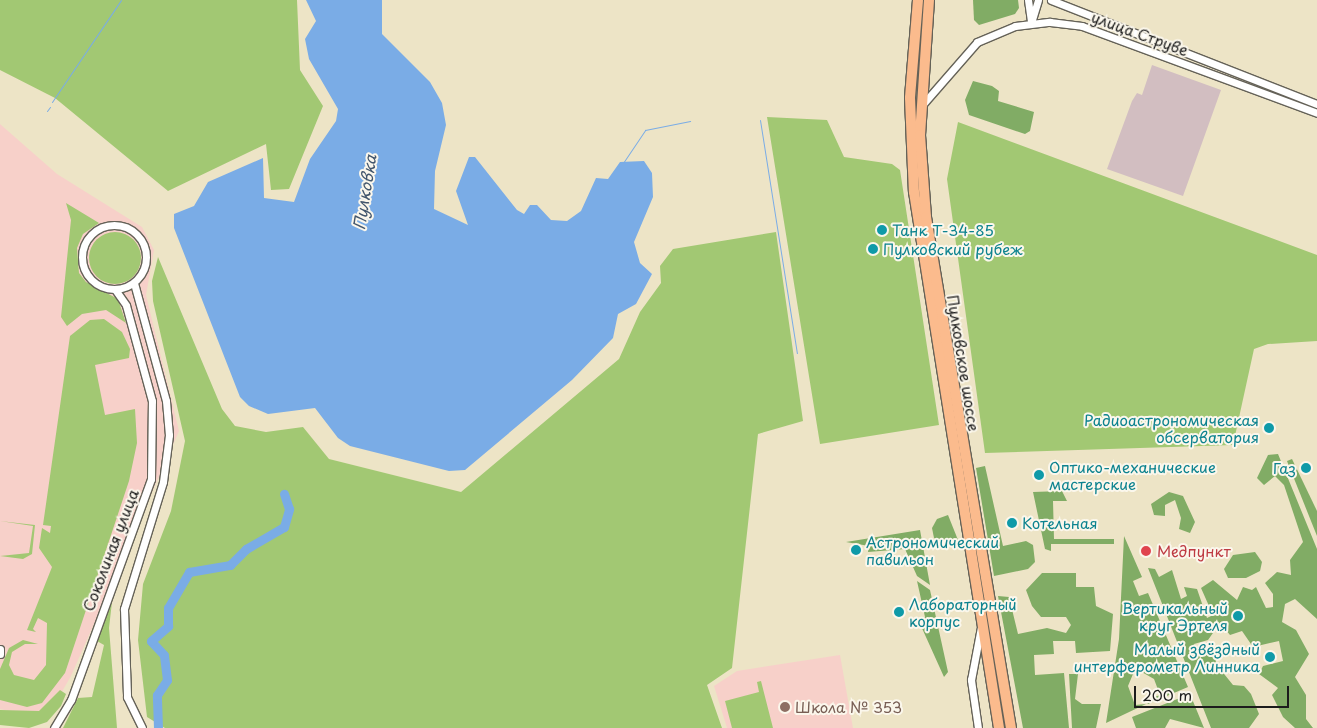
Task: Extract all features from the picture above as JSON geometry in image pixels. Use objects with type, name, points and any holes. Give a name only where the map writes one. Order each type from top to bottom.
[{"type":"highway","name":"Пулковское шоссе","points":[[918,0],[910,98],[914,192],[981,627],[999,728]]},
{"type":"highway","name":"Пулковское шоссе","points":[[929,0],[921,108],[926,217],[970,461],[1010,728]]},
{"type":"street","points":[[1028,0],[1031,23]]},
{"type":"street","points":[[1031,23],[1038,0]]},
{"type":"street","name":"улица Струве","points":[[1051,0],[1317,104]]},
{"type":"street","name":"улица Струве","points":[[921,108],[971,46],[995,33],[1031,23],[1082,26],[1317,113]]},
{"type":"street","points":[[104,227],[126,228],[143,243],[145,267],[134,283],[115,289],[96,284],[83,265],[86,242],[104,227]]},
{"type":"street","name":"Соколиная улица","points":[[134,283],[166,401],[169,435],[163,482],[124,609],[127,697],[142,728]]},
{"type":"street","name":"Соколиная улица","points":[[54,728],[67,712],[151,479],[152,401],[128,311],[115,289]]},
{"type":"street","name":"Пулковское шоссе","points":[[978,728],[971,680],[981,627]]},
{"type":"street","points":[[0,649],[0,654]]},
{"type":"shaded area","points":[[1152,65],[1221,90],[1183,196],[1107,169],[1132,101],[1137,93],[1142,95]]},
{"type":"shaded area","points":[[0,124],[57,174],[142,227],[154,250],[146,295],[179,431],[71,676],[56,702],[41,712],[26,715],[0,709]]},
{"type":"shaded area","name":"Школа № 353","points":[[840,655],[853,728],[727,728],[714,686],[737,671]]},
{"type":"green space","points":[[0,0],[297,0],[300,70],[323,106],[289,189],[271,190],[266,144],[168,191],[55,98],[0,70]]},
{"type":"green space","points":[[973,0],[1018,0],[1019,8],[1015,14],[979,25],[974,20]]},
{"type":"green space","points":[[973,81],[992,86],[999,91],[998,101],[1034,112],[1030,131],[1025,134],[969,115],[965,100]]},
{"type":"green space","points":[[767,117],[827,120],[844,157],[892,164],[900,170],[939,425],[820,444]]},
{"type":"green space","points":[[958,122],[1317,255],[1317,341],[1268,344],[1254,349],[1233,445],[985,453],[947,179]]},
{"type":"green space","points":[[66,203],[99,223],[83,234],[77,248],[79,273],[86,282],[118,299],[126,323],[106,310],[82,314],[67,326],[61,317],[71,220]]},
{"type":"green space","points":[[110,232],[120,232],[134,239],[141,253],[141,263],[134,277],[120,284],[110,284],[100,280],[93,273],[89,263],[89,253],[93,243],[100,236]]},
{"type":"green space","points":[[776,232],[803,421],[758,434],[732,668],[707,685],[722,728],[165,728],[147,717],[138,640],[143,584],[171,511],[185,441],[153,301],[152,281],[158,257],[222,409],[235,426],[266,432],[303,427],[329,459],[461,492],[619,359],[640,312],[661,283],[660,266],[673,249]]},
{"type":"green space","points":[[104,319],[122,332],[130,349],[129,358],[95,365],[105,415],[135,409],[137,443],[129,481],[65,673],[42,703],[27,707],[0,700],[0,669],[9,648],[23,640],[38,644],[25,644],[12,652],[9,665],[14,675],[34,680],[46,665],[47,623],[38,618],[33,629],[36,632],[27,630],[52,567],[39,548],[42,528],[50,533],[51,526],[43,525],[70,336],[90,320]]},
{"type":"green space","points":[[1278,454],[1317,549],[1317,619],[1295,599],[1285,604],[1282,622],[1296,630],[1309,654],[1295,677],[1306,695],[1306,719],[1313,728],[1295,728],[1283,717],[1272,695],[1278,688],[1259,674],[1263,666],[1283,661],[1279,641],[1253,647],[1242,631],[1230,635],[1220,623],[1208,640],[1194,644],[1197,655],[1215,650],[1216,664],[1233,685],[1244,686],[1251,694],[1259,714],[1249,728],[1211,728],[1148,568],[1155,569],[1159,577],[1172,570],[1181,599],[1187,596],[1184,587],[1197,589],[1207,618],[1213,615],[1201,588],[1213,580],[1237,600],[1243,587],[1252,590],[1256,587],[1266,608],[1273,607],[1273,594],[1265,583],[1277,572],[1291,575],[1290,560],[1303,542],[1284,485],[1275,476],[1264,485],[1257,478],[1268,455]]},
{"type":"green space","points":[[1292,459],[1317,511],[1317,536],[1287,461]]},
{"type":"green space","points":[[985,466],[1003,546],[1026,541],[1033,545],[1035,562],[1028,569],[994,576],[976,468]]},
{"type":"green space","points":[[1062,491],[1067,501],[1053,501],[1054,539],[1114,539],[1114,544],[1051,544],[1051,551],[1045,549],[1033,492]]},
{"type":"green space","points":[[1169,492],[1183,496],[1195,522],[1190,533],[1179,529],[1181,518],[1175,500],[1165,505],[1165,516],[1154,515],[1151,504]]},
{"type":"green space","points":[[948,515],[958,540],[947,546],[934,538],[932,528],[937,519]]},
{"type":"green space","points":[[0,521],[35,525],[32,554],[23,559],[0,556],[29,553],[33,526]]},
{"type":"green space","points":[[920,530],[930,585],[917,576],[905,549],[868,552],[869,546],[846,542]]},
{"type":"green space","points":[[1124,536],[1142,577],[1133,581],[1139,596],[1148,593],[1188,687],[1148,704],[1146,700],[1160,695],[1154,679],[1140,671],[1133,674],[1128,686],[1135,705],[1146,704],[1106,723],[1119,639]]},
{"type":"green space","points":[[1255,552],[1262,562],[1260,571],[1246,578],[1228,578],[1224,569],[1233,555]]},
{"type":"green space","points":[[1042,573],[1076,573],[1076,587],[1094,587],[1096,606],[1113,614],[1110,651],[1076,653],[1075,641],[1053,641],[1054,654],[1034,655],[1035,675],[1064,673],[1069,728],[1023,728],[998,596],[1009,597],[1018,634],[1047,628],[1066,633],[1071,625],[1066,617],[1041,617],[1032,606],[1026,590]]},
{"type":"green space","points":[[917,581],[930,590],[948,672],[944,677],[921,626],[925,617]]},
{"type":"green space","points":[[112,602],[109,628],[117,728],[63,728],[78,698],[92,697],[104,645],[97,641]]},
{"type":"green space","points":[[1069,674],[1078,674],[1075,699],[1082,704],[1101,704],[1096,728],[1072,728]]},
{"type":"green space","points":[[761,681],[773,728],[732,728],[725,701],[759,692],[757,682]]},
{"type":"green space","points":[[60,690],[66,694],[61,706],[47,722],[29,728],[0,725],[0,710],[39,711]]},
{"type":"green space","points":[[1190,694],[1204,728],[1170,719],[1165,728],[1136,728],[1132,717]]},
{"type":"water","points":[[306,0],[382,0],[382,34],[430,82],[442,103],[446,125],[435,171],[434,209],[468,225],[456,191],[469,157],[475,157],[517,210],[524,214],[530,205],[537,205],[551,220],[567,221],[581,211],[596,178],[608,179],[620,162],[644,161],[652,173],[653,197],[634,242],[640,263],[652,274],[636,304],[618,314],[613,338],[572,380],[465,470],[449,471],[350,446],[338,438],[315,408],[268,414],[249,406],[240,397],[174,228],[174,214],[194,206],[208,182],[263,158],[264,198],[294,202],[310,159],[336,121],[338,109],[309,59],[305,39],[316,21]]},
{"type":"waterway","points":[[52,102],[121,0]]},
{"type":"waterway","points":[[47,111],[50,107]]},
{"type":"waterway","points":[[760,120],[797,353]]},
{"type":"waterway","points":[[623,163],[645,130],[690,121]]},
{"type":"waterway","name":"Пулковка","points":[[158,728],[157,695],[167,680],[164,655],[151,641],[168,626],[168,608],[189,572],[230,565],[246,549],[284,527],[289,509],[284,494]]},
{"type":"place","name":"Танк Т-34-85","points":[[882,230]]},
{"type":"place","name":"Пулковский рубеж","points":[[873,249]]},
{"type":"place","name":"Радиоастрономическая обсерватория","points":[[1269,428]]},
{"type":"place","name":"Газ","points":[[1306,468]]},
{"type":"place","name":"Оптико-механические мастерские","points":[[1039,475]]},
{"type":"place","name":"Котельная","points":[[1012,523]]},
{"type":"place","name":"Астрономический павильон","points":[[856,550]]},
{"type":"place","name":"Медпункт","points":[[1146,551]]},
{"type":"place","name":"Лабораторный корпус","points":[[899,612]]},
{"type":"place","name":"Вертикальный круг Эртеля","points":[[1238,616]]},
{"type":"place","name":"Малый звёздный интерферометр Линника","points":[[1270,657]]},
{"type":"place","name":"Школа № 353","points":[[785,707]]}]
